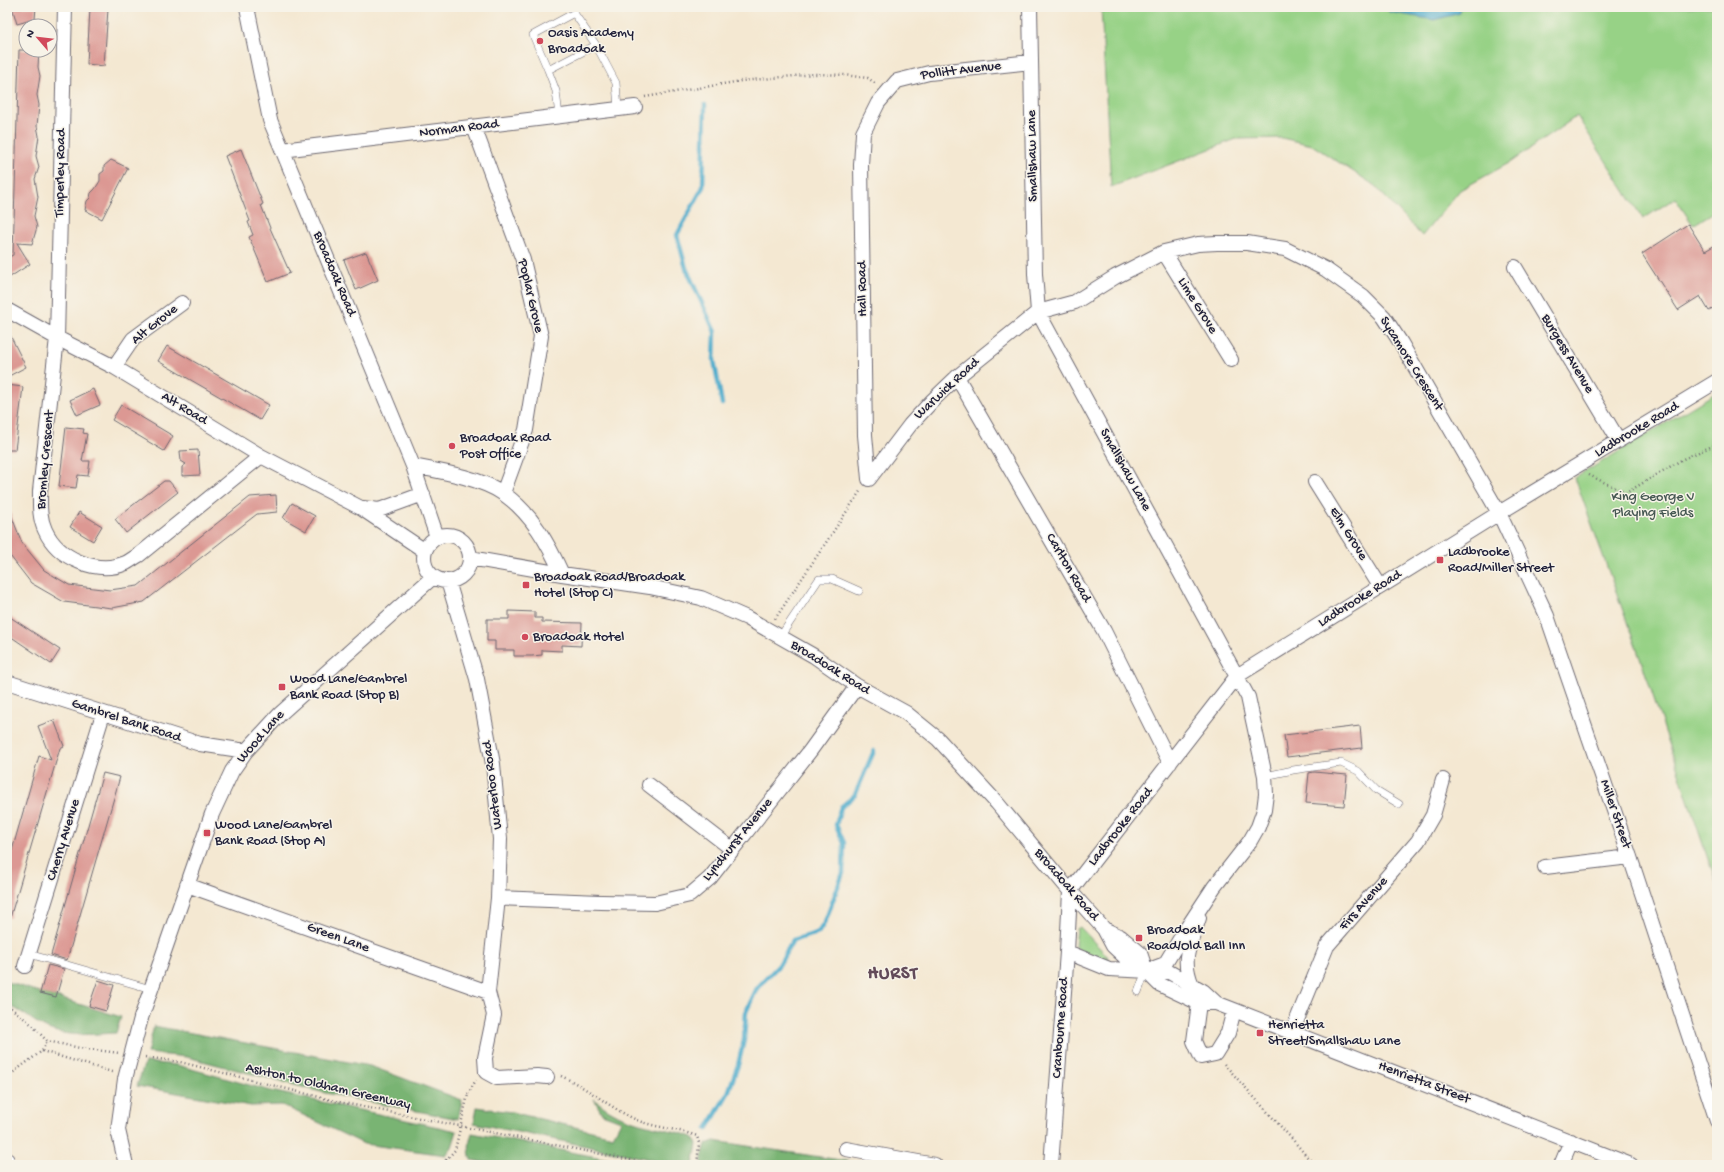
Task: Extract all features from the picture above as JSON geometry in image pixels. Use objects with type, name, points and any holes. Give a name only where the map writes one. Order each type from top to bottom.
[{"type":"street","name":"Timperley Road","points":[[57,338],[65,7]]},
{"type":"street","name":"Broadoak Road","points":[[247,7],[270,120],[414,466],[437,537]]},
{"type":"street","name":"Smallshaw Lane","points":[[1030,7],[1035,274],[1038,312],[1248,697],[1264,776],[1266,794],[1265,805],[1258,827],[1203,904],[1166,964],[1146,971]]},
{"type":"street","name":"Pollitt Avenue","points":[[878,103],[897,81],[929,73],[1031,62]]},
{"type":"street","name":"Hall Road","points":[[869,479],[865,435],[861,165],[863,133],[878,103]]},
{"type":"street","name":"Norman Road","points":[[282,150],[635,107]]},
{"type":"street","name":"Poplar Grove","points":[[474,127],[523,260],[541,336],[526,430],[503,493]]},
{"type":"street","name":"Sycamore Crescent","points":[[1038,312],[1075,302],[1115,277],[1164,252],[1198,244],[1247,242],[1285,249],[1325,269],[1362,296],[1384,318],[1401,343],[1499,513]]},
{"type":"street","name":"Lime Grove","points":[[1164,252],[1230,360]]},
{"type":"street","name":"Burgess Avenue","points":[[1515,267],[1618,441]]},
{"type":"street","name":"Alt Grove","points":[[114,367],[133,339],[182,302]]},
{"type":"street","name":"Alt Road","points":[[7,310],[57,338],[114,367],[261,456],[361,508],[424,551]]},
{"type":"street","name":"Warwick Road","points":[[869,479],[910,425],[957,377],[1038,312]]},
{"type":"street","name":"Bromley Crescent","points":[[57,338],[40,491],[40,512],[45,531],[58,549],[68,556],[77,561],[94,566],[111,567],[126,563],[139,555],[261,456]]},
{"type":"street","name":"Carlton Road","points":[[957,377],[1104,631],[1170,763]]},
{"type":"street","name":"Ladbrooke Road","points":[[1070,891],[1237,676],[1380,586],[1717,381]]},
{"type":"street","points":[[414,466],[452,474],[503,493],[529,517],[540,531],[562,574]]},
{"type":"street","name":"Elm Grove","points":[[1315,482],[1380,586]]},
{"type":"street","name":"Alt Road","points":[[361,508],[379,510],[423,494]]},
{"type":"street","name":"Miller Street","points":[[1499,513],[1547,616],[1630,857],[1717,1121]]},
{"type":"street","points":[[445,535],[452,536],[465,544],[469,551],[469,565],[461,576],[448,581],[440,580],[433,577],[425,566],[424,551],[427,545],[437,537],[445,535]]},
{"type":"street","name":"Broadoak Road","points":[[470,558],[562,574],[650,586],[701,598],[747,618],[814,656],[857,686],[906,713],[938,739],[997,803],[1070,891],[1104,928],[1113,946],[1130,962],[1146,971]]},
{"type":"street","name":"Wood Lane","points":[[126,1165],[118,1130],[125,1077],[141,1018],[187,885],[212,814],[232,771],[246,751],[280,714],[433,577]]},
{"type":"street","name":"Waterloo Road","points":[[448,581],[476,679],[493,764],[500,839],[498,898],[488,992]]},
{"type":"street","name":"Gambrel Bank Road","points":[[7,682],[102,714],[200,744],[246,751]]},
{"type":"street","name":"Lyndhurst Avenue","points":[[498,898],[655,903],[690,895],[710,878],[810,751],[857,686]]},
{"type":"street","name":"Cherry Avenue","points":[[27,960],[102,714]]},
{"type":"street","name":"Firs Avenue","points":[[1292,1032],[1327,946],[1418,841],[1433,815],[1443,780]]},
{"type":"street","points":[[649,785],[732,849]]},
{"type":"street","points":[[1545,868],[1630,857]]},
{"type":"street","name":"Green Lane","points":[[187,885],[488,992]]},
{"type":"street","name":"Cranbourne Road","points":[[1051,1165],[1067,952],[1070,891]]},
{"type":"street","name":"Smallshaw Lane","points":[[1189,991],[1186,972],[1186,957],[1203,904]]},
{"type":"street","points":[[1067,952],[1109,969],[1146,971]]},
{"type":"street","name":"Henrietta Street","points":[[1146,971],[1159,984],[1189,991],[1203,991],[1216,1003]]},
{"type":"street","name":"Henrietta Street","points":[[1189,991],[1199,1003],[1216,1003],[1631,1165]]},
{"type":"street","points":[[488,992],[494,1015],[485,1058],[486,1072],[497,1078],[547,1077]]},
{"type":"street","points":[[1199,1003],[1194,1041],[1201,1057],[1214,1054],[1228,1033],[1234,1010]]},
{"type":"street","points":[[1561,1165],[1571,1141]]},
{"type":"street","points":[[846,1149],[935,1165]]},
{"type":"street","points":[[7,1160],[9,1165]]},
{"type":"lane","points":[[559,116],[556,91],[533,35],[574,13],[596,45],[616,83],[618,109]]},
{"type":"lane","points":[[548,70],[596,45]]},
{"type":"lane","points":[[780,636],[819,579],[832,579],[859,591]]},
{"type":"lane","points":[[1264,776],[1341,763],[1358,771],[1376,790],[1399,804]]},
{"type":"lane","points":[[27,960],[151,989]]},
{"type":"lane","points":[[1138,992],[1146,971]]},
{"type":"path","points":[[635,107],[638,98],[741,81],[815,74],[868,78],[888,92]]},
{"type":"path","points":[[1574,468],[1626,493],[1683,459],[1717,444]]},
{"type":"path","points":[[768,629],[869,479]]},
{"type":"path","points":[[7,1007],[11,1008],[31,1024],[47,1041],[80,1048],[121,1053]]},
{"type":"path","points":[[7,1077],[42,1051],[47,1041]]},
{"type":"path","points":[[42,1051],[125,1077]]},
{"type":"path","points":[[1214,1054],[1314,1165]]},
{"type":"path","name":"Ashton to Oldham Greenway","points":[[143,1056],[180,1062],[339,1102],[656,1165]]},
{"type":"path","points":[[547,1077],[555,1074],[574,1082],[612,1108],[641,1121],[697,1136],[699,1143],[696,1165]]},
{"type":"path","points":[[445,1165],[446,1160],[455,1150],[468,1094]]},
{"type":"green space","points":[[1101,7],[1717,7],[1717,210],[1693,225],[1675,198],[1643,219],[1577,116],[1511,162],[1460,190],[1422,236],[1374,185],[1312,145],[1282,138],[1236,139],[1111,187]]},
{"type":"green space","name":"King George V Playing Fields","points":[[1717,392],[1717,886],[1645,672],[1575,478]]},
{"type":"green space","points":[[1080,927],[1109,958],[1108,961],[1079,950],[1075,946],[1077,929]]},
{"type":"green space","points":[[7,982],[121,1017],[116,1033],[70,1034],[60,1033],[44,1027],[7,1005]]},
{"type":"green space","points":[[154,1026],[370,1066],[462,1100],[458,1119],[325,1093],[187,1057],[147,1053]]},
{"type":"green space","points":[[145,1062],[177,1065],[271,1091],[457,1131],[452,1147],[446,1155],[364,1144],[282,1105],[251,1106],[137,1086]]},
{"type":"green space","points":[[594,1099],[609,1110],[629,1120],[693,1137],[697,1144],[693,1165],[666,1165],[649,1159],[474,1123],[477,1107],[511,1112],[613,1136],[621,1121],[602,1114]]},
{"type":"green space","points":[[472,1133],[638,1165],[498,1165],[471,1160],[469,1146]]},
{"type":"green space","points":[[714,1141],[873,1165],[702,1165],[702,1157],[706,1144]]},
{"type":"water","points":[[1385,7],[1461,7],[1460,13],[1434,20],[1389,12]]},
{"type":"building","points":[[12,7],[36,7],[35,18],[18,18],[17,24]]},
{"type":"building","points":[[90,8],[108,9],[104,66],[87,64]]},
{"type":"building","points":[[19,58],[39,58],[38,67],[40,76],[37,95],[39,105],[37,126],[39,136],[36,156],[39,167],[35,179],[38,197],[34,216],[37,227],[32,244],[17,243],[30,264],[7,279],[7,258],[13,255]]},
{"type":"building","points":[[241,149],[263,204],[261,205],[270,228],[290,273],[268,282],[249,237],[253,235],[248,222],[250,221],[225,156]]},
{"type":"building","points":[[111,160],[128,168],[102,219],[85,210],[91,193],[100,181],[100,174],[104,171],[104,166]]},
{"type":"building","points":[[1688,224],[1705,251],[1717,244],[1717,306],[1709,311],[1700,296],[1678,310],[1642,254]]},
{"type":"building","points":[[366,252],[378,280],[356,290],[344,260]]},
{"type":"building","points":[[7,329],[26,367],[7,377]]},
{"type":"building","points":[[167,346],[269,405],[260,420],[158,361]]},
{"type":"building","points":[[7,385],[23,387],[15,450],[7,450]]},
{"type":"building","points":[[93,389],[100,405],[77,415],[70,400]]},
{"type":"building","points":[[121,405],[173,436],[164,451],[112,420]]},
{"type":"building","points":[[66,427],[84,429],[83,433],[87,434],[82,461],[90,461],[88,476],[78,475],[76,488],[59,486]]},
{"type":"building","points":[[198,450],[200,475],[182,476],[182,467],[186,464],[181,461],[180,451]]},
{"type":"building","points":[[164,481],[169,481],[178,492],[126,533],[115,519]]},
{"type":"building","points":[[276,495],[277,512],[257,514],[144,602],[112,608],[64,602],[31,583],[7,552],[8,507],[22,543],[44,570],[69,585],[110,590],[138,586],[250,497]]},
{"type":"building","points":[[292,503],[315,516],[306,531],[283,518]]},
{"type":"building","points":[[79,512],[102,526],[93,541],[70,527]]},
{"type":"building","name":"Broadoak Hotel","points":[[509,611],[535,612],[535,618],[542,618],[542,622],[582,623],[581,646],[562,645],[562,651],[542,650],[542,655],[532,656],[514,656],[514,650],[495,650],[495,641],[487,641],[487,619],[509,619]]},
{"type":"building","points":[[7,615],[60,650],[51,664],[7,634]]},
{"type":"building","points":[[54,720],[64,746],[60,748],[10,918],[7,917],[7,868],[39,756],[51,760],[38,726]]},
{"type":"building","points":[[1360,726],[1362,748],[1287,757],[1284,735]]},
{"type":"building","points":[[1314,772],[1347,775],[1344,806],[1306,803],[1309,773]]},
{"type":"building","points":[[103,773],[120,777],[67,960],[51,955]]},
{"type":"building","points":[[48,965],[64,969],[56,997],[40,993]]},
{"type":"building","points":[[98,980],[114,985],[106,1011],[89,1006]]},
{"type":"waterway","points":[[705,105],[703,187],[677,235],[686,268],[715,332],[714,360],[722,404]]},
{"type":"waterway","points":[[707,1129],[728,1093],[738,1065],[744,1040],[746,1012],[757,988],[779,965],[793,940],[818,933],[825,922],[843,873],[844,843],[836,825],[841,807],[855,795],[874,751]]},
{"type":"place","name":"Oasis Academy Broadoak","points":[[540,41]]},
{"type":"place","name":"Broadoak Road Post Office","points":[[452,446]]},
{"type":"place","name":"Ladbrooke Road/Miller Street","points":[[1440,560]]},
{"type":"place","name":"Broadoak Road/Broadoak Hotel (Stop C)","points":[[526,585]]},
{"type":"place","name":"Broadoak Hotel","points":[[525,637]]},
{"type":"place","name":"Wood Lane/Gambrel Bank Road (Stop B)","points":[[282,687]]},
{"type":"place","name":"Wood Lane/Gambrel Bank Road (Stop A)","points":[[207,833]]},
{"type":"place","name":"Broadoak Road/Old Ball Inn","points":[[1139,938]]},
{"type":"place","name":"Henrietta Street/Smallshaw Lane","points":[[1260,1033]]},
{"type":"district","name":"HURST","points":[[893,974]]}]
